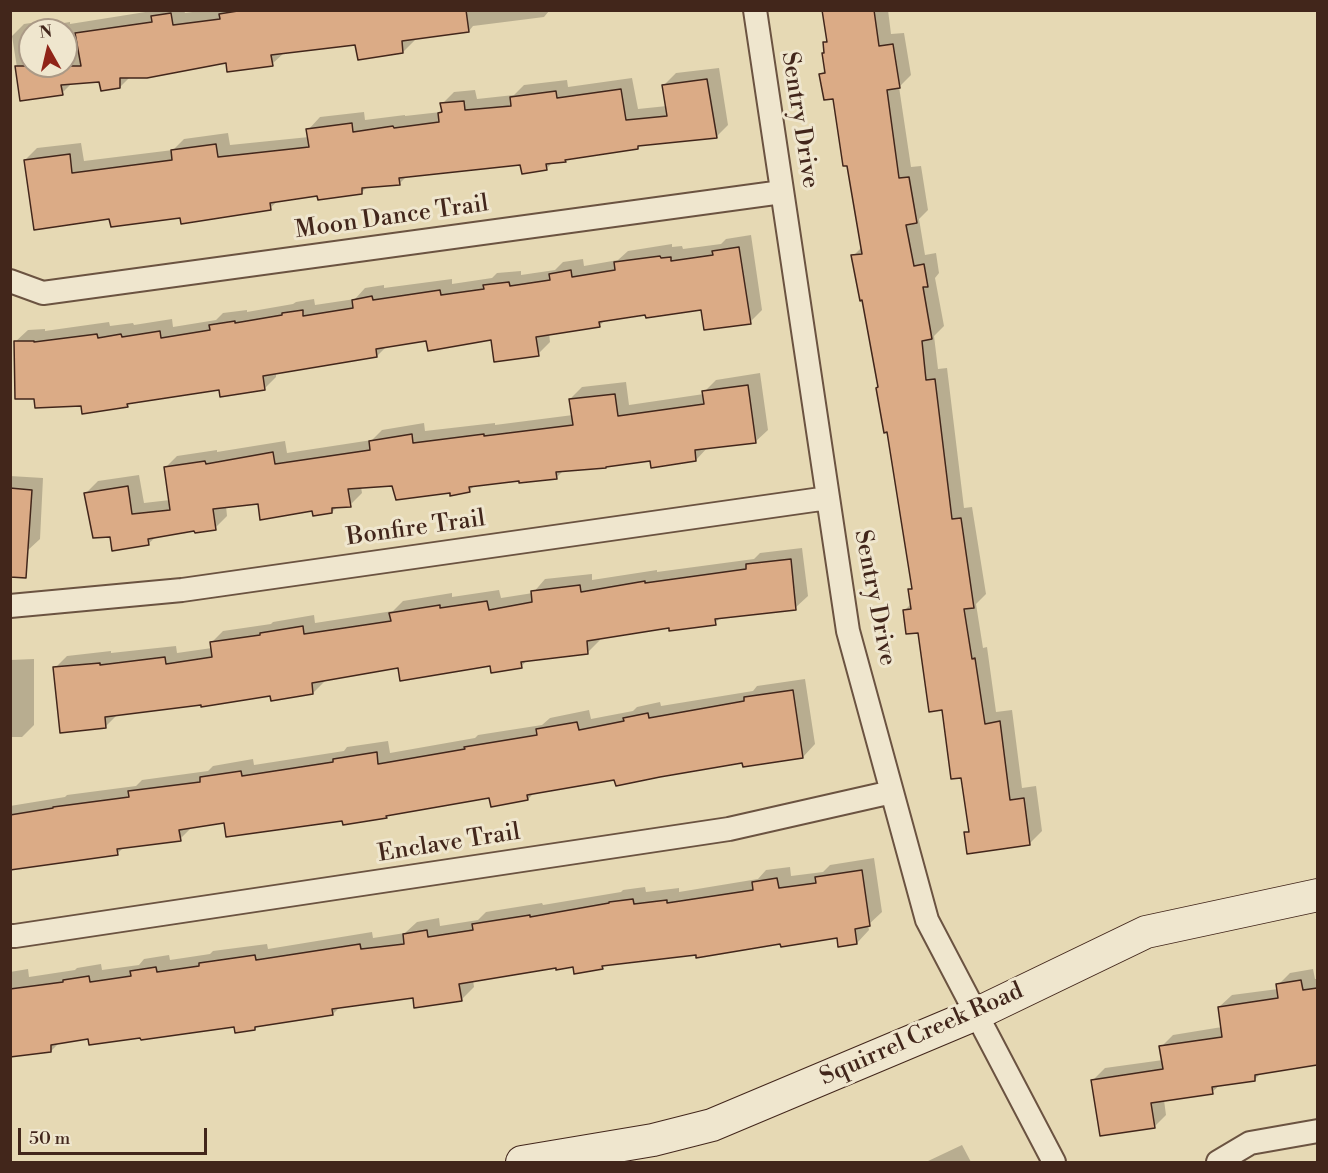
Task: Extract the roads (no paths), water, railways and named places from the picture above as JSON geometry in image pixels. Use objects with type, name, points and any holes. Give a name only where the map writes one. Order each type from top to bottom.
[{"type":"street","name":"Sentry Drive","points":[[755,10],[848,631],[927,920],[1054,1162]]},
{"type":"street","name":"Moon Dance Trail","points":[[10,280],[43,292],[782,192]]},
{"type":"street","name":"Bonfire Trail","points":[[10,606],[182,590],[828,498]]},
{"type":"street","name":"Enclave Trail","points":[[10,936],[729,830],[892,792]]},
{"type":"street","name":"Squirrel Creek Road","points":[[522,1162],[653,1140],[712,1125],[976,1014],[1146,932],[1317,895]]},
{"type":"street","points":[[1218,1162],[1250,1143],[1317,1131]]}]
